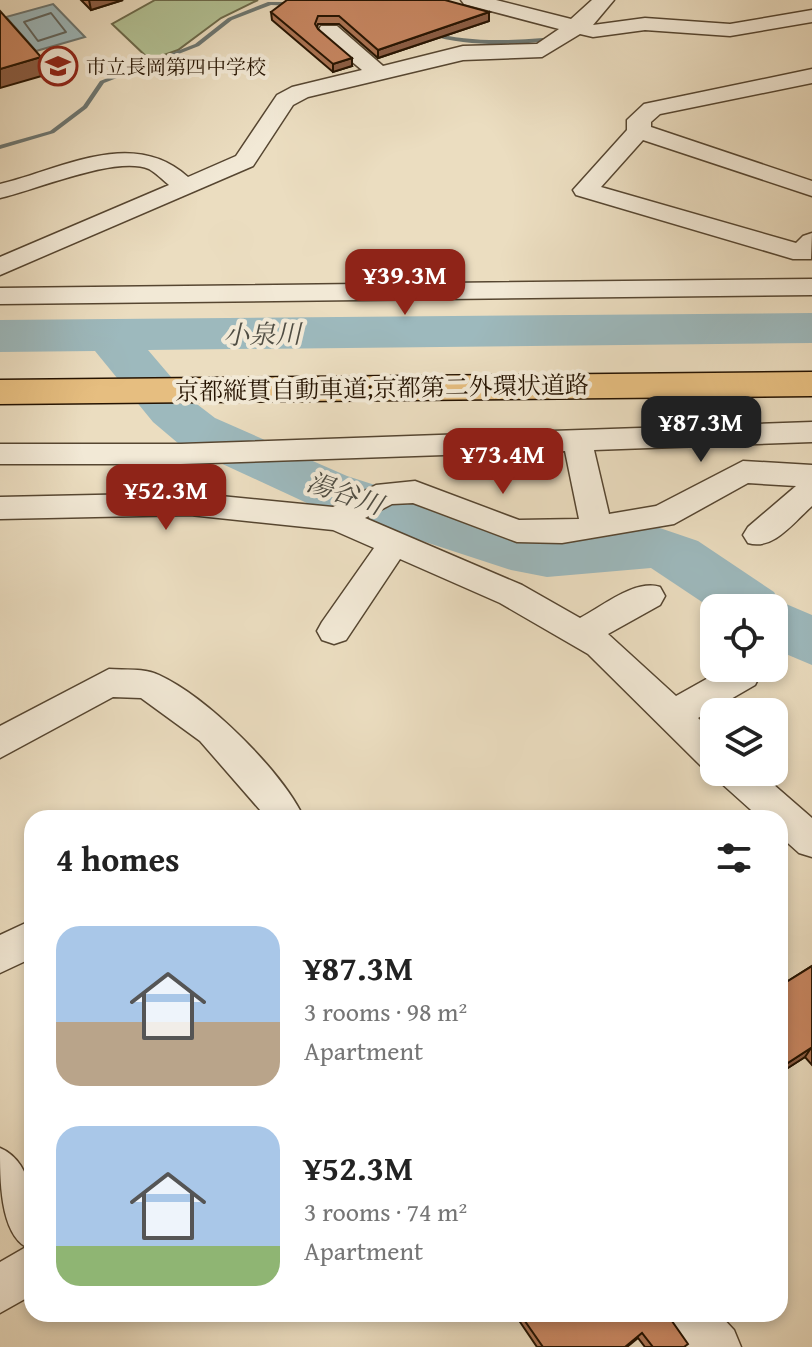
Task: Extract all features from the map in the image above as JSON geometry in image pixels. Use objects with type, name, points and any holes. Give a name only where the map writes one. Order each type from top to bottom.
[{"type":"highway","name":"京都縦貫自動車道;京都第二外環状道路","points":[[0,392],[812,384]]},
{"type":"highway","name":"京都縦貫自動車道;京都第二外環状道路","points":[[0,419],[812,413]]},
{"type":"street","points":[[471,0],[573,29],[593,31],[645,24],[730,30],[812,16]]},
{"type":"street","points":[[0,267],[245,161],[285,100],[317,86],[463,53],[542,50],[573,29],[604,0]]},
{"type":"street","points":[[329,31],[377,72]]},
{"type":"street","points":[[812,76],[652,109],[639,120],[639,131],[585,190],[802,253],[812,241]]},
{"type":"street","points":[[639,131],[812,189]]},
{"type":"street","points":[[0,191],[29,186],[105,161],[152,162],[187,188]]},
{"type":"street","points":[[0,296],[812,287]]},
{"type":"street","points":[[0,454],[181,454],[812,432]]},
{"type":"street","points":[[577,439],[596,528]]},
{"type":"street","points":[[0,508],[190,504],[362,506],[415,492],[517,531],[562,532],[663,516],[743,472],[812,476]]},
{"type":"street","points":[[759,535],[812,489]]},
{"type":"street","points":[[362,506],[394,544],[511,594],[600,645],[700,741]]},
{"type":"street","points":[[334,631],[394,544]]},
{"type":"street","points":[[581,633],[649,596]]},
{"type":"street","points":[[673,715],[731,682]]},
{"type":"street","points":[[0,743],[109,683],[148,685],[212,731],[271,810]]},
{"type":"street","points":[[750,786],[777,810]]},
{"type":"street","points":[[788,820],[812,841]]},
{"type":"street","points":[[0,955],[24,942]]},
{"type":"street","points":[[0,1170],[24,1213]]},
{"type":"street","points":[[0,1290],[24,1273]]},
{"type":"street","points":[[695,1322],[717,1347]]},
{"type":"green space","points":[[155,0],[258,0],[221,18],[178,50],[150,60],[112,24]]},
{"type":"water","points":[[53,4],[85,37],[36,51],[6,17]]},
{"type":"building","points":[[287,0],[445,0],[489,12],[378,50],[339,16],[318,16],[315,24],[318,29],[352,58],[333,64],[271,12]]},
{"type":"building","points":[[0,11],[41,57],[0,69]]},
{"type":"building","points":[[812,966],[812,1050],[788,1063],[788,981]]},
{"type":"building","points":[[526,1322],[673,1322],[688,1344],[684,1347],[653,1347],[642,1333],[625,1347],[543,1347]]},
{"type":"waterway","points":[[0,147],[52,132],[85,107],[102,82],[197,45],[230,19],[270,3],[295,4]]},
{"type":"waterway","points":[[430,34],[472,42],[543,40]]},
{"type":"waterway","name":"小泉川","points":[[0,336],[812,328]]},
{"type":"waterway","name":"湯谷川","points":[[108,335],[171,410],[197,431],[328,490],[511,549],[547,556],[654,547],[678,556],[734,594]]},
{"type":"waterway","name":"湯谷川","points":[[788,629],[812,642]]},
{"type":"place","name":"市立長岡第四中学校","points":[[58,66]]}]
